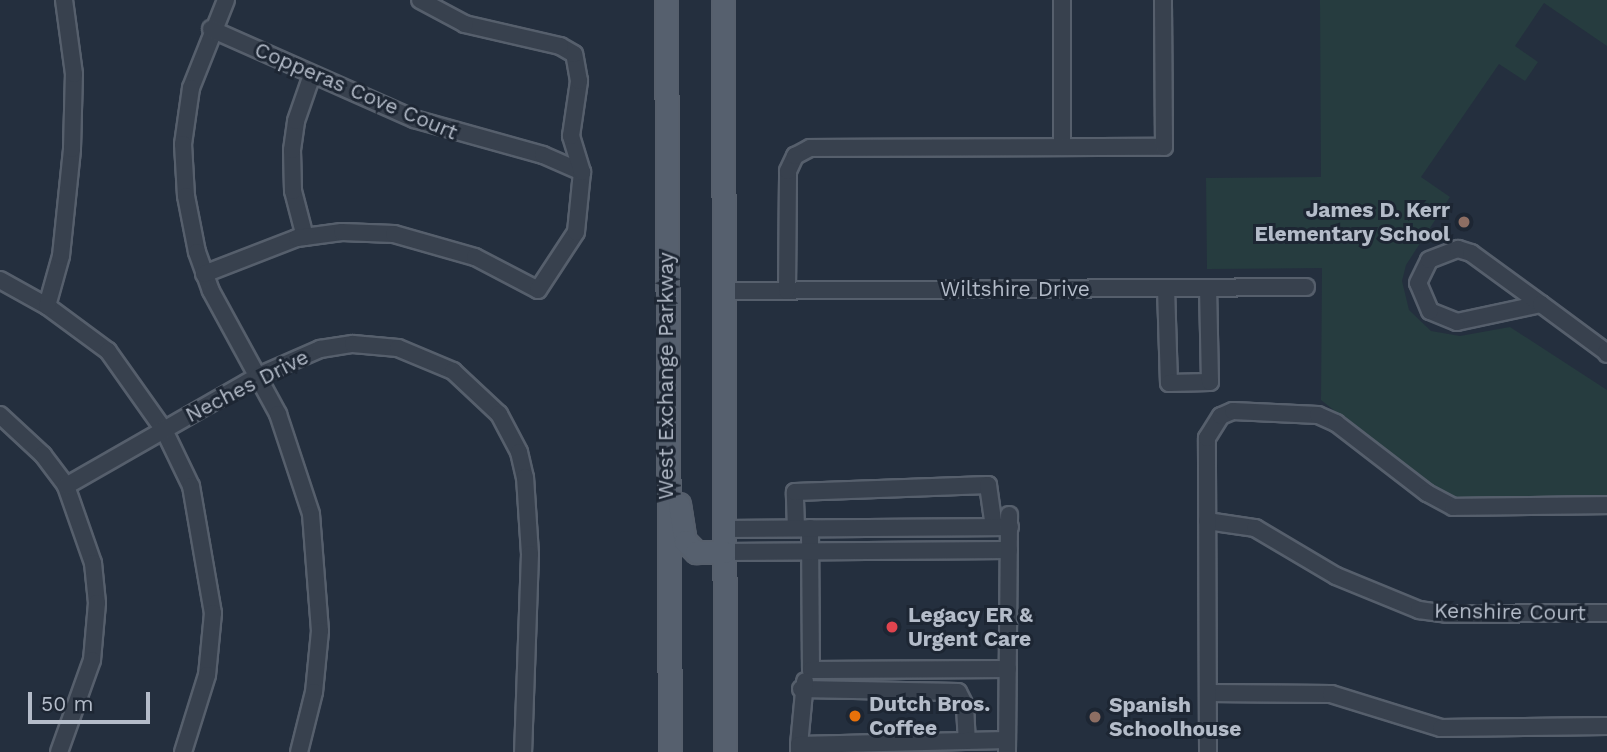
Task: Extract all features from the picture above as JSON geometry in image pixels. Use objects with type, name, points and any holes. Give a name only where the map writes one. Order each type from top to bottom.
[{"type":"main road","name":"West Exchange Parkway","points":[[666,0],[665,367],[670,752]]},
{"type":"main road","points":[[723,0],[725,752]]},
{"type":"main road","points":[[665,367],[676,408],[680,525],[685,541],[696,552],[724,552]]},
{"type":"street","points":[[47,306],[61,256],[72,149],[74,74],[64,0]]},
{"type":"street","points":[[226,0],[211,29],[191,88],[183,144],[190,226],[204,274],[258,376],[297,461],[316,543],[320,631],[314,692],[299,752]]},
{"type":"street","points":[[204,274],[305,237],[342,232],[394,234],[439,244],[475,257],[538,290],[576,232],[582,172],[571,136],[579,81],[574,54],[560,46],[465,24],[420,0]]},
{"type":"street","points":[[1062,0],[1062,147]]},
{"type":"street","points":[[787,290],[788,171],[802,151],[1164,146],[1163,0]]},
{"type":"street","name":"Copperas Cove Court","points":[[211,29],[434,127],[543,155],[582,172]]},
{"type":"street","points":[[305,237],[293,191],[292,150],[296,121],[312,75]]},
{"type":"street","points":[[1541,304],[1457,323],[1430,311],[1418,283],[1429,260],[1458,249],[1541,304],[1607,354]]},
{"type":"street","points":[[0,280],[47,306],[108,351],[164,430],[191,486],[213,613],[207,675],[183,752]]},
{"type":"street","name":"Wiltshire Drive","points":[[724,291],[1306,287]]},
{"type":"street","points":[[1166,288],[1169,383],[1210,382],[1208,288]]},
{"type":"street","name":"Neches Drive","points":[[66,486],[258,376],[320,349],[353,344],[398,348],[453,371],[499,414],[519,452],[529,504],[523,752]]},
{"type":"street","points":[[1208,752],[1207,438],[1216,422],[1233,411],[1302,411],[1336,423],[1427,493],[1453,506],[1607,505]]},
{"type":"street","points":[[0,415],[43,455],[66,486],[87,537],[97,603],[92,660],[59,752]]},
{"type":"street","points":[[988,485],[1005,523],[1009,550],[1007,746],[967,741],[799,749],[801,689],[811,670],[810,552],[795,492],[988,485]]},
{"type":"street","name":"Kenshire Court","points":[[1207,521],[1255,528],[1336,576],[1419,610],[1447,614],[1607,613]]},
{"type":"street","points":[[724,529],[1005,523]]},
{"type":"street","points":[[906,527],[906,551]]},
{"type":"street","points":[[724,552],[1009,550]]},
{"type":"street","points":[[811,670],[1008,668]]},
{"type":"street","points":[[801,689],[958,692],[965,706],[967,741]]},
{"type":"street","points":[[1208,693],[1331,694],[1441,728],[1607,726]]},
{"type":"green space","name":"James D. Kerr Elementary School","points":[[1320,0],[1607,0],[1607,46],[1544,3],[1515,46],[1538,62],[1525,81],[1499,64],[1421,177],[1450,197],[1406,265],[1402,281],[1409,310],[1431,331],[1460,336],[1510,327],[1607,390],[1607,499],[1447,500],[1321,400],[1322,268],[1207,269],[1206,178],[1321,177]]},
{"type":"place","name":"James D. Kerr Elementary School","points":[[1464,222]]},
{"type":"place","name":"Legacy ER & Urgent Care","points":[[892,627]]},
{"type":"place","name":"Dutch Bros. Coffee","points":[[855,716]]},
{"type":"place","name":"Spanish Schoolhouse","points":[[1095,717]]}]
